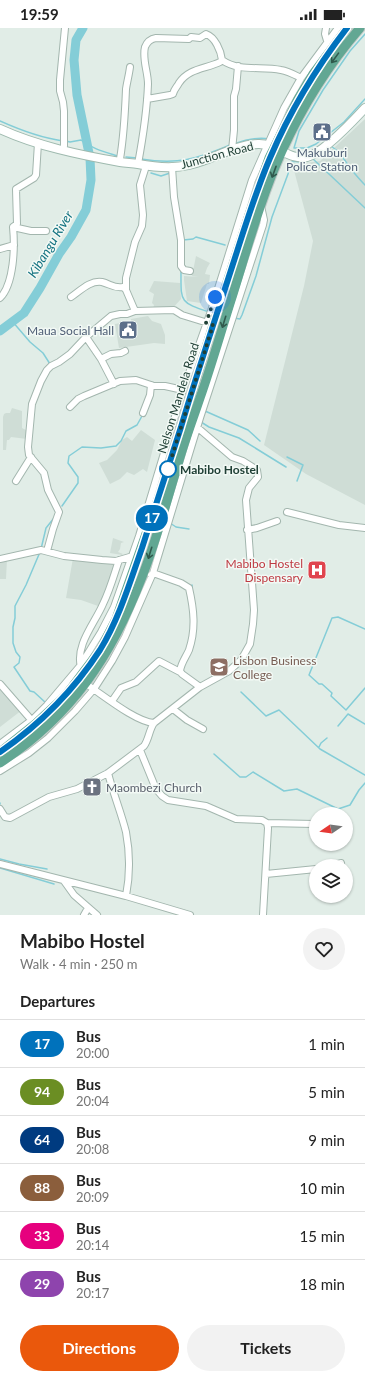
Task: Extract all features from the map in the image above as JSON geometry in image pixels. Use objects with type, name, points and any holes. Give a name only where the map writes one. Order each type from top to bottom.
[{"type":"main road","name":"Nelson Mandela Road","points":[[0,752],[66,695],[82,669],[100,650],[116,619],[136,556],[172,458],[209,324],[270,158],[298,99],[329,45],[347,28]]},
{"type":"main road","name":"Nelson Mandela Road","points":[[0,763],[31,741],[70,703],[90,686],[122,625],[143,576],[188,430],[201,396],[248,243],[261,206],[274,148],[342,49],[360,28]]},
{"type":"main road","points":[[274,148],[293,156],[304,157],[316,153],[330,143],[365,108]]},
{"type":"main road","points":[[0,128],[41,144],[73,149]]},
{"type":"main road","points":[[41,144],[64,146],[73,149]]},
{"type":"main road","name":"Junction Road","points":[[73,149],[142,165],[172,167],[188,165],[253,144],[274,148]]},
{"type":"street","points":[[64,146],[63,102],[60,91],[65,28]]},
{"type":"street","points":[[326,28],[329,45]]},
{"type":"street","points":[[274,148],[284,108],[301,78],[329,45],[338,28]]},
{"type":"street","points":[[135,311],[126,290],[126,278],[130,258],[142,226],[143,215],[140,185],[142,140],[148,78],[144,50],[147,42],[151,39],[189,39],[191,37],[200,38],[208,34],[215,42],[222,60]]},
{"type":"street","points":[[222,60],[238,66],[253,69],[272,68],[282,70],[301,78]]},
{"type":"street","points":[[147,99],[173,94],[174,90],[185,75],[217,64],[222,60]]},
{"type":"street","points":[[232,150],[234,130],[234,96],[238,66]]},
{"type":"street","points":[[123,161],[126,88],[130,67]]},
{"type":"street","points":[[0,298],[7,289],[14,245],[13,228],[17,224],[16,189],[34,178],[36,175],[41,144]]},
{"type":"street","points":[[172,167],[174,197],[181,240],[182,266],[184,270],[190,272]]},
{"type":"street","points":[[0,771],[30,753],[48,738],[75,711],[90,686],[125,637],[153,573],[263,225],[264,220],[261,206]]},
{"type":"street","points":[[13,228],[31,231],[46,230]]},
{"type":"street","points":[[0,249],[14,245]]},
{"type":"street","points":[[71,297],[88,285],[101,282],[118,288],[123,287],[126,290]]},
{"type":"street","points":[[0,559],[41,550],[75,558],[118,560],[136,556],[183,390],[209,324],[182,315],[176,311],[135,311],[127,314],[111,316],[70,354],[51,366],[41,381],[32,404],[28,451],[44,473],[48,490],[59,512],[52,529],[47,551]]},
{"type":"street","points":[[86,338],[114,384]]},
{"type":"street","points":[[100,359],[111,354],[125,351]]},
{"type":"street","points":[[70,406],[84,396],[120,381],[136,380],[151,385],[183,390]]},
{"type":"street","points":[[143,413],[150,395],[151,385]]},
{"type":"street","points":[[0,809],[5,817],[10,818],[49,798],[77,789],[108,773],[140,750],[147,742],[154,723],[200,687],[232,669],[241,660],[250,644],[253,624],[253,599],[246,500],[249,488],[258,477],[257,470],[243,461],[232,457],[198,428]]},
{"type":"street","points":[[16,481],[31,457]]},
{"type":"street","points":[[287,512],[339,525],[365,528]]},
{"type":"street","points":[[247,530],[277,521]]},
{"type":"street","points":[[82,669],[80,652],[103,606],[112,584],[118,560]]},
{"type":"street","points":[[143,576],[148,576],[153,573],[173,580],[189,588],[193,610],[194,631],[180,672]]},
{"type":"street","points":[[112,701],[122,688],[136,682],[159,662],[180,672],[200,687]]},
{"type":"street","points":[[0,684],[34,722],[0,744]]},
{"type":"street","points":[[90,686],[140,720],[154,723]]},
{"type":"street","points":[[173,709],[187,720],[203,729]]},
{"type":"street","points":[[140,750],[156,789],[168,800],[206,806],[236,819],[262,820],[267,823],[309,824]]},
{"type":"street","points":[[108,773],[127,841],[129,875],[126,896]]},
{"type":"street","points":[[263,915],[268,828],[267,823]]},
{"type":"street","points":[[0,864],[126,896],[190,915]]},
{"type":"street","points":[[266,874],[309,870]]},
{"type":"street","points":[[64,881],[74,895],[97,915]]},
{"type":"street","points":[[84,915],[88,908]]},
{"type":"shaded area","points":[[365,119],[365,505],[306,474],[264,445],[304,286],[313,241],[292,163],[299,164],[320,161]]},
{"type":"shaded area","points":[[196,256],[210,263],[205,274],[210,275],[209,284],[207,284],[201,303],[187,301],[184,280],[184,276],[199,277],[192,276]]},
{"type":"shaded area","points":[[154,281],[180,283],[181,299],[171,310],[153,309],[154,305],[152,303],[154,294],[149,291]]},
{"type":"shaded area","points":[[148,316],[152,321],[161,324],[165,335],[165,344],[154,343],[119,348],[115,324]]},
{"type":"shaded area","points":[[12,408],[22,411],[22,428],[28,431],[27,439],[11,437],[7,440],[6,450],[3,450],[3,417],[4,414],[10,413]]},
{"type":"shaded area","points":[[141,430],[155,440],[147,472],[143,469],[134,475],[127,472],[120,479],[110,484],[99,463],[107,460],[117,450],[122,440],[127,437],[132,441]]},
{"type":"shaded area","points":[[113,538],[124,542],[121,543],[118,552],[123,554],[122,555],[110,553]]},
{"type":"shaded area","points":[[73,558],[117,562],[102,604],[98,606],[81,600],[66,598]]},
{"type":"shaded area","points":[[7,559],[6,579],[0,579],[0,560]]},
{"type":"shaded area","points":[[0,687],[22,710],[0,727]]},
{"type":"waterway","name":"Kibangu River","points":[[0,331],[24,313],[86,210],[91,180],[90,158],[77,95],[74,60],[76,40],[83,28]]},
{"type":"waterway","points":[[365,34],[350,51],[323,90],[299,131],[294,148],[307,148],[316,144],[344,122],[365,99]]},
{"type":"waterway","points":[[0,121],[15,128],[47,138],[63,141]]},
{"type":"waterway","points":[[234,144],[252,139],[269,139]]},
{"type":"waterway","points":[[66,141],[70,142],[81,140],[103,152],[118,156]]},
{"type":"waterway","points":[[141,159],[154,161],[187,160],[230,145]]},
{"type":"waterway","points":[[331,146],[339,153],[365,185]]},
{"type":"waterway","points":[[126,157],[137,158]]},
{"type":"waterway","points":[[312,158],[365,208]]},
{"type":"waterway","points":[[234,318],[240,319],[242,315],[256,276],[272,217],[288,174],[290,163],[303,161]]},
{"type":"waterway","points":[[151,173],[161,176],[170,173]]},
{"type":"waterway","points":[[183,240],[193,239],[196,237],[225,245]]},
{"type":"waterway","points":[[181,271],[181,289],[184,299],[192,306],[209,312]]},
{"type":"waterway","points":[[12,321],[30,342],[43,353],[50,364]]},
{"type":"waterway","points":[[205,411],[248,430],[260,441]]},
{"type":"waterway","points":[[62,506],[78,483],[78,477],[68,463],[69,456],[82,447],[101,448],[116,446],[121,441],[126,431],[137,425],[142,416]]},
{"type":"waterway","points":[[201,422],[209,427],[239,438],[286,467]]},
{"type":"waterway","points":[[287,457],[303,465],[297,481]]},
{"type":"waterway","points":[[41,549],[46,528],[54,518]]},
{"type":"waterway","points":[[170,523],[176,527],[189,529]]},
{"type":"waterway","points":[[40,552],[15,606],[13,643],[16,652],[20,657],[19,663],[14,667],[30,691],[34,692],[46,703]]},
{"type":"waterway","points":[[192,585],[192,590]]},
{"type":"waterway","points":[[365,629],[338,617],[332,618],[309,675],[332,693],[331,696],[346,710],[365,688]]},
{"type":"waterway","points":[[241,692],[266,716],[279,710],[320,749],[365,775]]},
{"type":"waterway","points":[[338,726],[348,714],[365,724]]},
{"type":"waterway","points":[[319,747],[327,738]]},
{"type":"waterway","points":[[214,754],[240,777],[246,777],[253,772],[284,791],[297,789],[338,809],[350,805],[365,783]]},
{"type":"waterway","points":[[0,859],[47,869]]},
{"type":"waterway","points":[[0,868],[54,884]]},
{"type":"bus line","name":"17","points":[[0,752],[20,738],[36,724],[73,687],[100,650],[116,619],[161,491],[213,325],[250,212],[270,158],[281,132],[298,99],[313,74],[347,28]]},
{"type":"place","name":"Makuburi Police Station","points":[[322,132]]},
{"type":"place","name":"Maua Social Hall","points":[[128,330]]},
{"type":"place","name":"Mabibo Hostel","points":[[168,469]]},
{"type":"place","name":"Mabibo Hostel Dispensary","points":[[317,570]]},
{"type":"place","name":"Lisbon Business College","points":[[219,667]]},
{"type":"place","name":"Maombezi Church","points":[[92,787]]},
{"type":"route","points":[[168,469],[213,325],[206,323],[215,297]]}]
